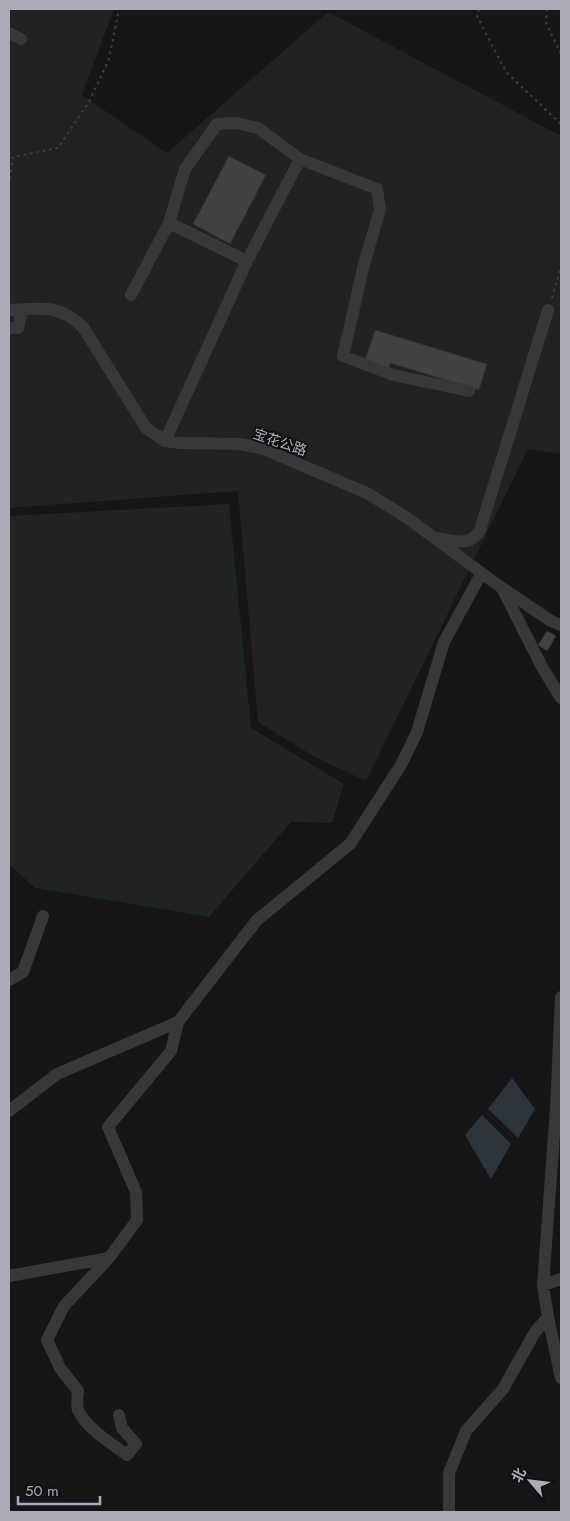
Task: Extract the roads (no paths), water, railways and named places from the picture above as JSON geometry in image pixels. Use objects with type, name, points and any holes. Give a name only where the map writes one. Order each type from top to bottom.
[{"type":"street","points":[[131,295],[169,224],[185,169],[217,124],[236,123],[258,128],[300,159],[377,189],[380,210],[364,264],[343,356],[392,375],[469,391]]},
{"type":"street","points":[[9,310],[50,308],[62,311],[84,326],[146,428],[165,441],[247,261],[300,159]]},
{"type":"street","points":[[169,224],[247,261]]},
{"type":"street","points":[[9,328],[18,328],[22,310]]},
{"type":"street","points":[[435,538],[465,542],[476,538],[480,530],[548,310]]},
{"type":"street","name":"宝花公路","points":[[165,441],[240,444],[261,448],[367,493],[406,517],[481,574],[551,621],[561,625]]},
{"type":"street","points":[[119,1415],[122,1428],[136,1444],[127,1455],[88,1423],[78,1409],[78,1391],[60,1368],[47,1340],[64,1306],[110,1258],[137,1220],[136,1192],[108,1128],[171,1051],[178,1022],[257,920],[350,844],[405,757],[417,732],[444,642],[481,574]]},
{"type":"street","points":[[502,588],[542,667],[561,698]]},
{"type":"street","points":[[9,980],[22,972],[43,916]]},
{"type":"street","points":[[561,996],[556,1108],[543,1285],[561,1378]]},
{"type":"street","points":[[9,1111],[57,1074],[178,1022]]},
{"type":"street","points":[[9,1276],[110,1258]]},
{"type":"street","points":[[543,1285],[561,1279]]},
{"type":"street","points":[[449,1512],[449,1473],[466,1431],[503,1389],[535,1332],[548,1317]]}]
